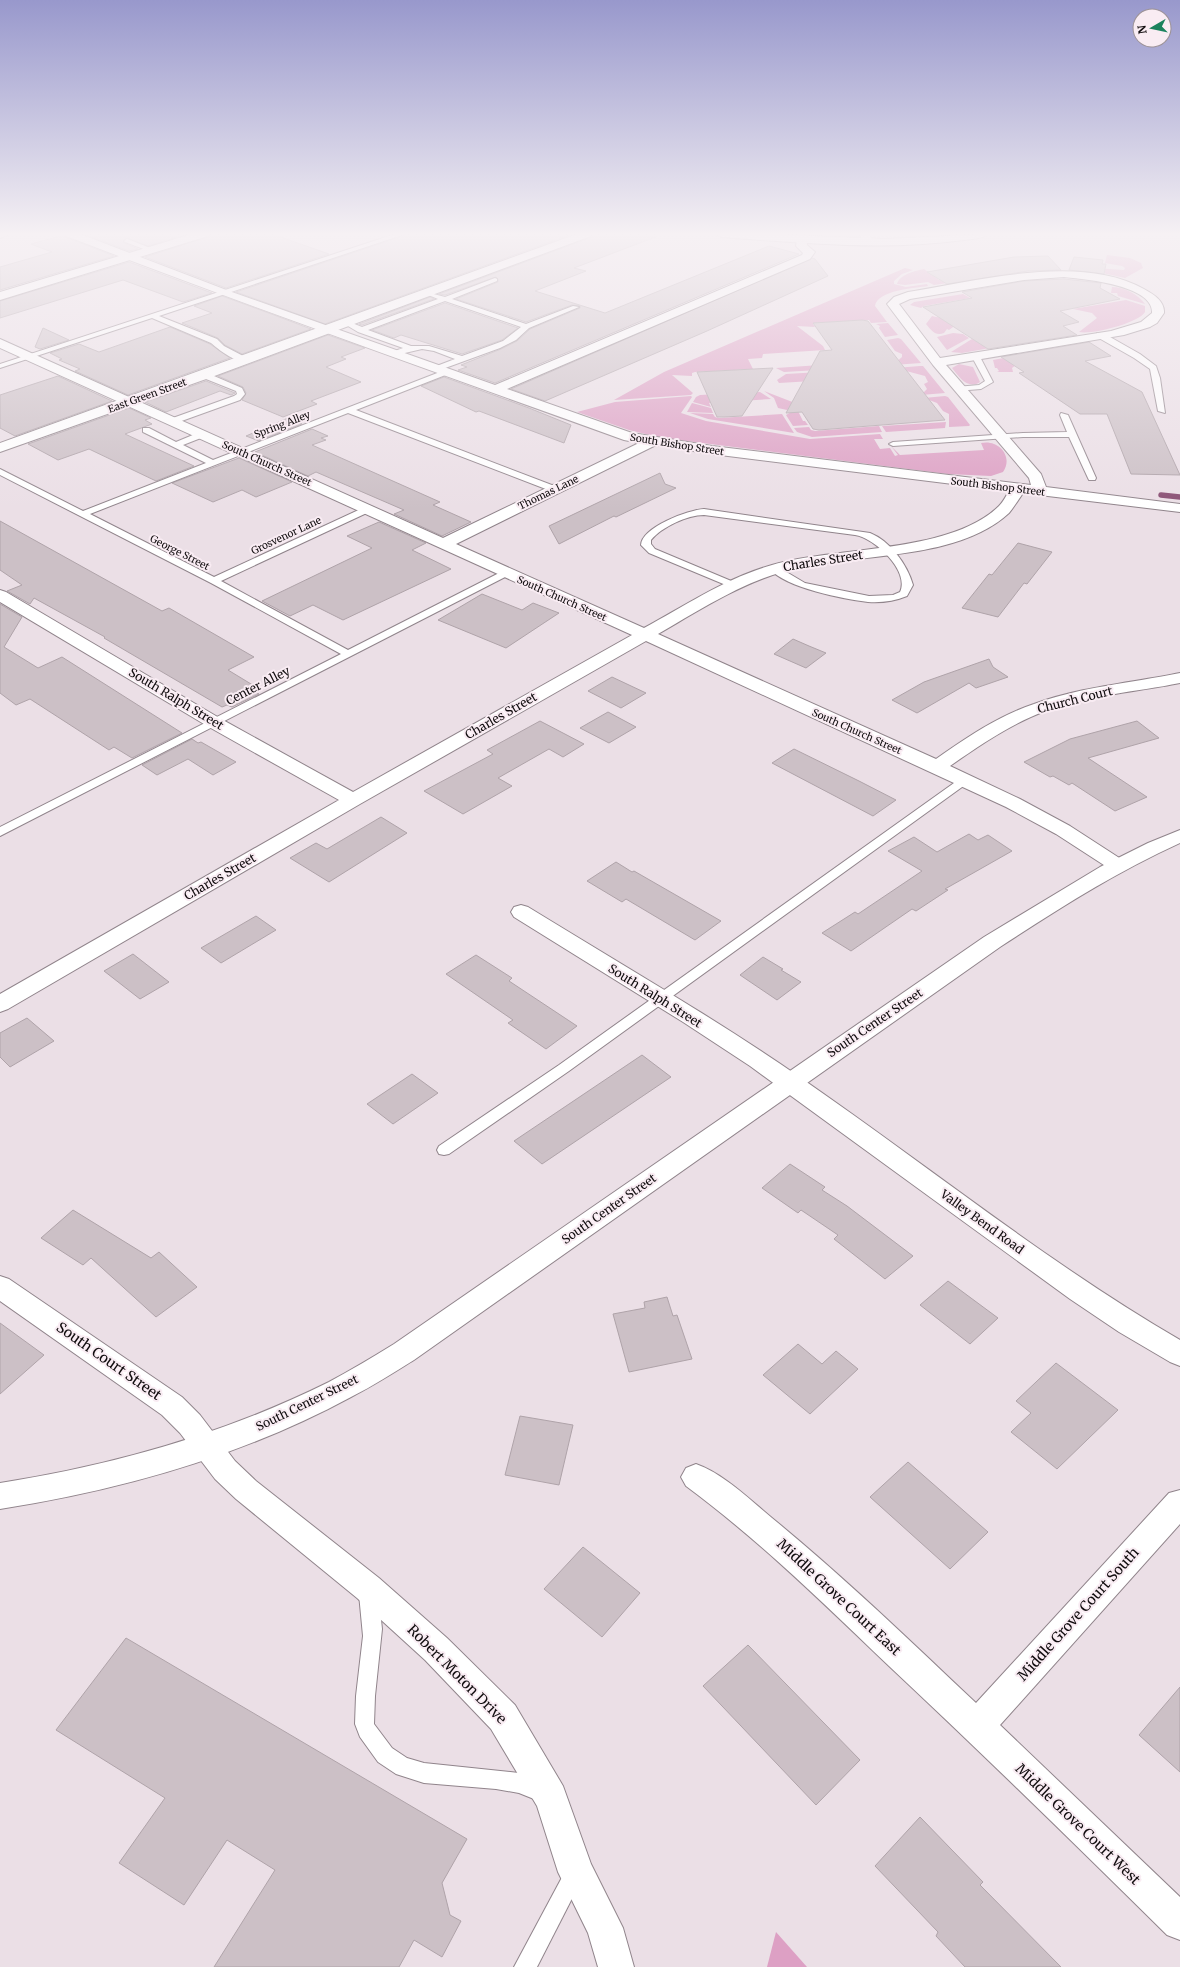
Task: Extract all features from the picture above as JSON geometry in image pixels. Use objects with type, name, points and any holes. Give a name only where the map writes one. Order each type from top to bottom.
[{"type":"street","name":"South Bishop Street","points":[[316,326],[629,437],[652,442],[1013,474],[1040,491],[1180,508]]},
{"type":"street","name":"East Green Street","points":[[0,448],[339,326]]},
{"type":"street","points":[[494,390],[645,326]]},
{"type":"street","points":[[909,326],[959,390],[1000,437],[1013,474],[1036,477],[1040,491]]},
{"type":"street","points":[[937,362],[976,357],[1100,335],[1139,326]]},
{"type":"street","name":"South Church Street","points":[[0,344],[445,543],[643,635],[965,780],[1063,830],[1117,866]]},
{"type":"street","name":"Thomas Lane","points":[[445,543],[652,442]]},
{"type":"street","name":"Charles Street","points":[[0,1004],[353,800],[733,585],[775,569],[806,561],[888,551],[935,542],[978,527],[999,515],[1009,505],[1013,474]]},
{"type":"street","name":"South Ralph Street","points":[[0,595],[215,723],[353,800]]},
{"type":"street","name":"Church Court","points":[[937,767],[994,728],[1038,708],[1078,697],[1180,678]]},
{"type":"street","name":"South Center Street","points":[[0,1496],[103,1479],[206,1447],[258,1428],[332,1394],[404,1352],[789,1082],[1043,908],[1117,866],[1180,836]]},
{"type":"street","name":"South Ralph Street","points":[[521,912],[789,1082]]},
{"type":"street","name":"Valley Bend Road","points":[[789,1082],[1045,1268],[1142,1332],[1180,1354]]},
{"type":"street","name":"South Court Street","points":[[0,1287],[172,1406],[190,1424],[206,1447]]},
{"type":"street","name":"Robert Moton Drive","points":[[206,1447],[225,1470],[246,1490],[368,1588],[436,1650],[503,1717],[551,1798],[576,1872],[605,1928],[616,1967]]},
{"type":"street","name":"Middle Grove Court East","points":[[696,1477],[733,1502],[772,1535],[977,1726]]},
{"type":"street","name":"Middle Grove Court South","points":[[977,1726],[1180,1502]]},
{"type":"street","name":"Middle Grove Court West","points":[[977,1726],[1180,1922]]},
{"type":"lane","points":[[0,366],[122,326]]},
{"type":"lane","points":[[176,326],[214,341],[221,348],[244,360]]},
{"type":"lane","points":[[355,326],[361,330],[409,348]]},
{"type":"lane","points":[[361,330],[372,326]]},
{"type":"lane","name":"Spring Alley","points":[[82,514],[349,410],[441,370],[462,359],[511,340],[521,333],[526,326]]},
{"type":"lane","points":[[1100,335],[1152,366],[1156,376],[1158,397],[1162,411]]},
{"type":"lane","points":[[395,354],[409,348],[428,347],[462,359]]},
{"type":"lane","points":[[959,390],[981,387],[989,382],[976,357]]},
{"type":"lane","points":[[173,421],[237,398],[241,394],[239,390],[204,375]]},
{"type":"lane","points":[[349,410],[554,489]]},
{"type":"lane","points":[[1064,415],[1092,478]]},
{"type":"lane","points":[[146,430],[213,463]]},
{"type":"lane","points":[[175,444],[203,434]]},
{"type":"lane","points":[[892,444],[1073,434]]},
{"type":"lane","name":"George Street","points":[[2,475],[214,581],[349,654]]},
{"type":"lane","name":"Grosvenor Lane","points":[[214,581],[368,509]]},
{"type":"lane","points":[[733,585],[652,551],[646,545],[646,540],[653,534],[687,516],[710,512],[855,532],[874,538],[888,551],[903,571],[908,585],[904,594],[888,599],[869,599],[811,587],[795,582],[775,569]]},
{"type":"lane","name":"Center Alley","points":[[0,832],[215,723],[506,572]]},
{"type":"lane","points":[[444,1150],[564,1068],[965,780]]},
{"type":"lane","points":[[368,1588],[373,1622],[371,1650],[365,1687],[365,1726],[375,1745],[391,1762],[414,1771],[509,1781],[528,1786],[551,1798]]},
{"type":"lane","points":[[525,1967],[576,1872]]},
{"type":"shaded area","points":[[771,326],[814,326],[815,327],[797,326],[823,346],[825,350],[763,354],[762,358],[748,359],[753,369],[695,372],[692,373],[692,376],[672,375],[693,393],[691,395],[614,400],[664,372]]},
{"type":"shaded area","points":[[880,326],[890,326],[898,335],[885,337],[879,328]]},
{"type":"shaded area","points":[[928,326],[955,326],[949,330],[947,329],[941,334],[932,331]]},
{"type":"shaded area","points":[[1087,326],[1118,326],[1094,332],[1079,332]]},
{"type":"shaded area","points":[[953,333],[963,334],[969,338],[947,350],[937,337]]},
{"type":"shaded area","points":[[898,338],[901,339],[921,363],[893,365],[902,357],[902,354],[895,351],[887,340]]},
{"type":"shaded area","points":[[972,339],[990,348],[962,353],[951,352]]},
{"type":"shaded area","points":[[1014,356],[1016,365],[1012,368],[1013,372],[997,372],[999,371],[995,368],[993,360]]},
{"type":"shaded area","points":[[835,364],[836,369],[784,372],[776,368]]},
{"type":"shaded area","points":[[959,364],[973,367],[980,382],[972,384],[964,381],[952,368]]},
{"type":"shaded area","points":[[923,366],[945,393],[921,395],[927,389],[924,384],[928,382],[925,376],[895,368]]},
{"type":"shaded area","points":[[837,371],[845,379],[779,383],[777,380],[786,374]]},
{"type":"shaded area","points":[[764,391],[795,403],[796,407],[787,410],[778,408],[774,398]]},
{"type":"shaded area","points":[[760,392],[771,399],[709,403],[711,407],[693,402],[696,397],[700,395]]},
{"type":"shaded area","points":[[692,397],[681,413],[706,421],[810,439],[880,434],[883,439],[874,439],[880,449],[890,448],[895,456],[898,455],[891,446],[900,455],[984,450],[981,443],[987,442],[998,446],[1002,450],[1007,460],[1006,466],[1003,472],[991,476],[948,474],[662,438],[629,430],[577,412],[615,402]]},
{"type":"shaded area","points":[[948,397],[970,425],[969,426],[949,427],[949,414],[943,411],[937,403],[924,398]]},
{"type":"shaded area","points":[[692,403],[711,408],[713,413],[687,412]]},
{"type":"shaded area","points":[[797,409],[803,421],[805,421],[808,425],[793,426],[786,415]]},
{"type":"shaded area","points":[[690,413],[713,414],[715,417],[719,418],[782,414],[794,433],[708,419]]},
{"type":"shaded area","points":[[946,422],[945,428],[886,432],[882,426]]},
{"type":"shaded area","points":[[879,426],[882,432],[812,437],[797,432],[794,428],[809,427],[811,430],[815,431]]},
{"type":"shaded area","points":[[776,1932],[807,1967],[767,1967]]},
{"type":"building","points":[[189,326],[302,326],[311,329],[242,354],[225,345],[218,338]]},
{"type":"building","points":[[383,326],[512,326],[518,328],[502,340],[462,354],[401,335],[394,338],[372,330]]},
{"type":"building","points":[[538,326],[630,326],[495,383],[458,370],[467,367],[461,365],[517,341],[530,329]]},
{"type":"building","points":[[656,326],[718,326],[545,401],[511,389]]},
{"type":"building","points":[[815,326],[872,326],[945,420],[819,430],[813,429],[802,412],[786,413],[820,351],[832,350]]},
{"type":"building","points":[[952,326],[1064,326],[1077,335],[988,349]]},
{"type":"building","points":[[170,327],[210,344],[230,358],[128,395],[75,371],[80,369],[59,360],[62,359],[50,353],[79,344],[99,352]]},
{"type":"building","points":[[43,328],[69,340],[40,349],[35,347]]},
{"type":"building","points":[[328,335],[365,348],[341,357],[346,359],[326,367],[361,382],[311,401],[317,404],[283,417],[242,400],[246,393],[243,387],[218,376]]},
{"type":"building","points":[[1089,342],[1111,356],[1085,361],[1142,392],[1180,475],[1131,474],[1107,414],[1080,414],[1019,373],[1024,372],[1001,357]]},
{"type":"building","points":[[773,368],[742,416],[724,417],[717,417],[697,372]]},
{"type":"building","points":[[58,376],[112,401],[15,436],[0,428],[0,395]]},
{"type":"building","points":[[444,377],[571,425],[564,443],[479,411],[476,412],[421,386]]},
{"type":"building","points":[[206,381],[235,393],[231,395],[220,391],[166,412],[145,402]]},
{"type":"building","points":[[129,408],[151,418],[145,420],[152,424],[125,434],[194,466],[156,481],[89,449],[58,460],[28,444]]},
{"type":"building","points":[[288,418],[302,424],[259,441],[246,436]]},
{"type":"building","points":[[312,429],[328,436],[321,438],[326,440],[312,445],[440,502],[433,505],[471,522],[442,536],[394,514],[404,510],[316,472],[308,476],[255,452]]},
{"type":"building","points":[[239,458],[292,482],[256,497],[242,490],[213,502],[172,483]]},
{"type":"building","points":[[660,473],[665,484],[676,488],[616,517],[614,516],[559,544],[549,526]]},
{"type":"building","points":[[0,521],[162,611],[169,608],[254,657],[228,670],[256,687],[250,689],[259,694],[232,707],[227,705],[222,707],[104,638],[105,637],[34,598],[30,604],[7,591],[22,585],[0,570]]},
{"type":"building","points":[[379,522],[426,543],[412,550],[451,569],[343,620],[313,605],[290,616],[262,601],[372,548],[347,536]]},
{"type":"building","points":[[1018,543],[1052,552],[1027,584],[1024,583],[998,617],[962,608],[989,574],[992,575]]},
{"type":"building","points":[[482,594],[522,610],[533,603],[559,613],[506,648],[438,620]]},
{"type":"building","points":[[0,604],[22,617],[4,647],[38,668],[62,657],[182,733],[132,758],[114,747],[109,750],[30,699],[16,705],[0,693]]},
{"type":"building","points":[[793,639],[826,653],[806,668],[774,654]]},
{"type":"building","points":[[989,659],[993,667],[1008,677],[976,688],[969,683],[917,713],[892,700],[924,682]]},
{"type":"building","points":[[612,677],[646,693],[621,708],[588,691]]},
{"type":"building","points":[[608,712],[636,727],[609,743],[580,728]]},
{"type":"building","points":[[540,721],[584,744],[563,757],[549,749],[498,778],[512,786],[463,814],[424,791],[493,754],[487,750]]},
{"type":"building","points":[[1137,721],[1159,738],[1088,758],[1147,797],[1115,811],[1072,783],[1069,785],[1053,776],[1050,777],[1024,762],[1070,739]]},
{"type":"building","points":[[192,739],[198,743],[201,742],[236,762],[213,775],[188,759],[157,775],[142,765]]},
{"type":"building","points":[[794,749],[896,800],[873,816],[772,763]]},
{"type":"building","points":[[381,817],[407,833],[329,882],[290,858],[316,843],[327,849]]},
{"type":"building","points":[[969,834],[978,840],[988,835],[1012,851],[945,889],[948,890],[916,911],[912,909],[851,951],[822,933],[855,912],[858,914],[922,871],[888,851],[914,837],[937,852]]},
{"type":"building","points":[[616,862],[721,921],[695,940],[626,899],[622,902],[587,881]]},
{"type":"building","points":[[256,916],[276,930],[221,963],[201,948]]},
{"type":"building","points":[[133,954],[169,982],[140,999],[104,971]]},
{"type":"building","points":[[476,955],[512,978],[509,981],[577,1026],[546,1049],[508,1023],[513,1020],[446,974]]},
{"type":"building","points":[[763,957],[801,982],[777,1000],[740,975]]},
{"type":"building","points":[[27,1018],[54,1041],[10,1067],[0,1057],[0,1033]]},
{"type":"building","points":[[642,1055],[671,1077],[542,1164],[514,1141]]},
{"type":"building","points":[[412,1074],[438,1093],[393,1124],[367,1104]]},
{"type":"building","points":[[790,1164],[825,1187],[822,1190],[847,1206],[913,1256],[885,1279],[834,1239],[838,1235],[801,1210],[798,1213],[762,1188]]},
{"type":"building","points":[[73,1210],[151,1258],[159,1252],[197,1287],[156,1317],[91,1258],[83,1265],[41,1238]]},
{"type":"building","points":[[948,1281],[998,1318],[970,1344],[920,1305]]},
{"type":"building","points":[[667,1297],[673,1316],[677,1315],[692,1359],[629,1372],[613,1314],[645,1308],[644,1302]]},
{"type":"building","points":[[0,1323],[44,1355],[0,1394]]},
{"type":"building","points":[[798,1344],[822,1364],[836,1351],[858,1369],[810,1414],[763,1375]]},
{"type":"building","points":[[1056,1363],[1118,1410],[1057,1469],[1011,1432],[1031,1413],[1016,1401]]},
{"type":"building","points":[[520,1416],[573,1425],[559,1485],[505,1475]]},
{"type":"building","points":[[908,1462],[988,1532],[950,1569],[870,1497]]},
{"type":"building","points":[[583,1547],[640,1593],[602,1637],[544,1589]]},
{"type":"building","points":[[126,1638],[467,1839],[442,1883],[450,1915],[461,1921],[442,1957],[414,1940],[399,1967],[214,1967],[275,1870],[227,1840],[184,1905],[119,1863],[165,1798],[56,1730]]},
{"type":"building","points":[[748,1645],[860,1760],[816,1805],[703,1686]]},
{"type":"building","points":[[1180,1687],[1180,1772],[1139,1735]]},
{"type":"building","points":[[920,1817],[983,1882],[980,1885],[1061,1967],[965,1967],[936,1936],[938,1932],[875,1866]]},
{"type":"waterway","points":[[1161,495],[1180,497]]}]
